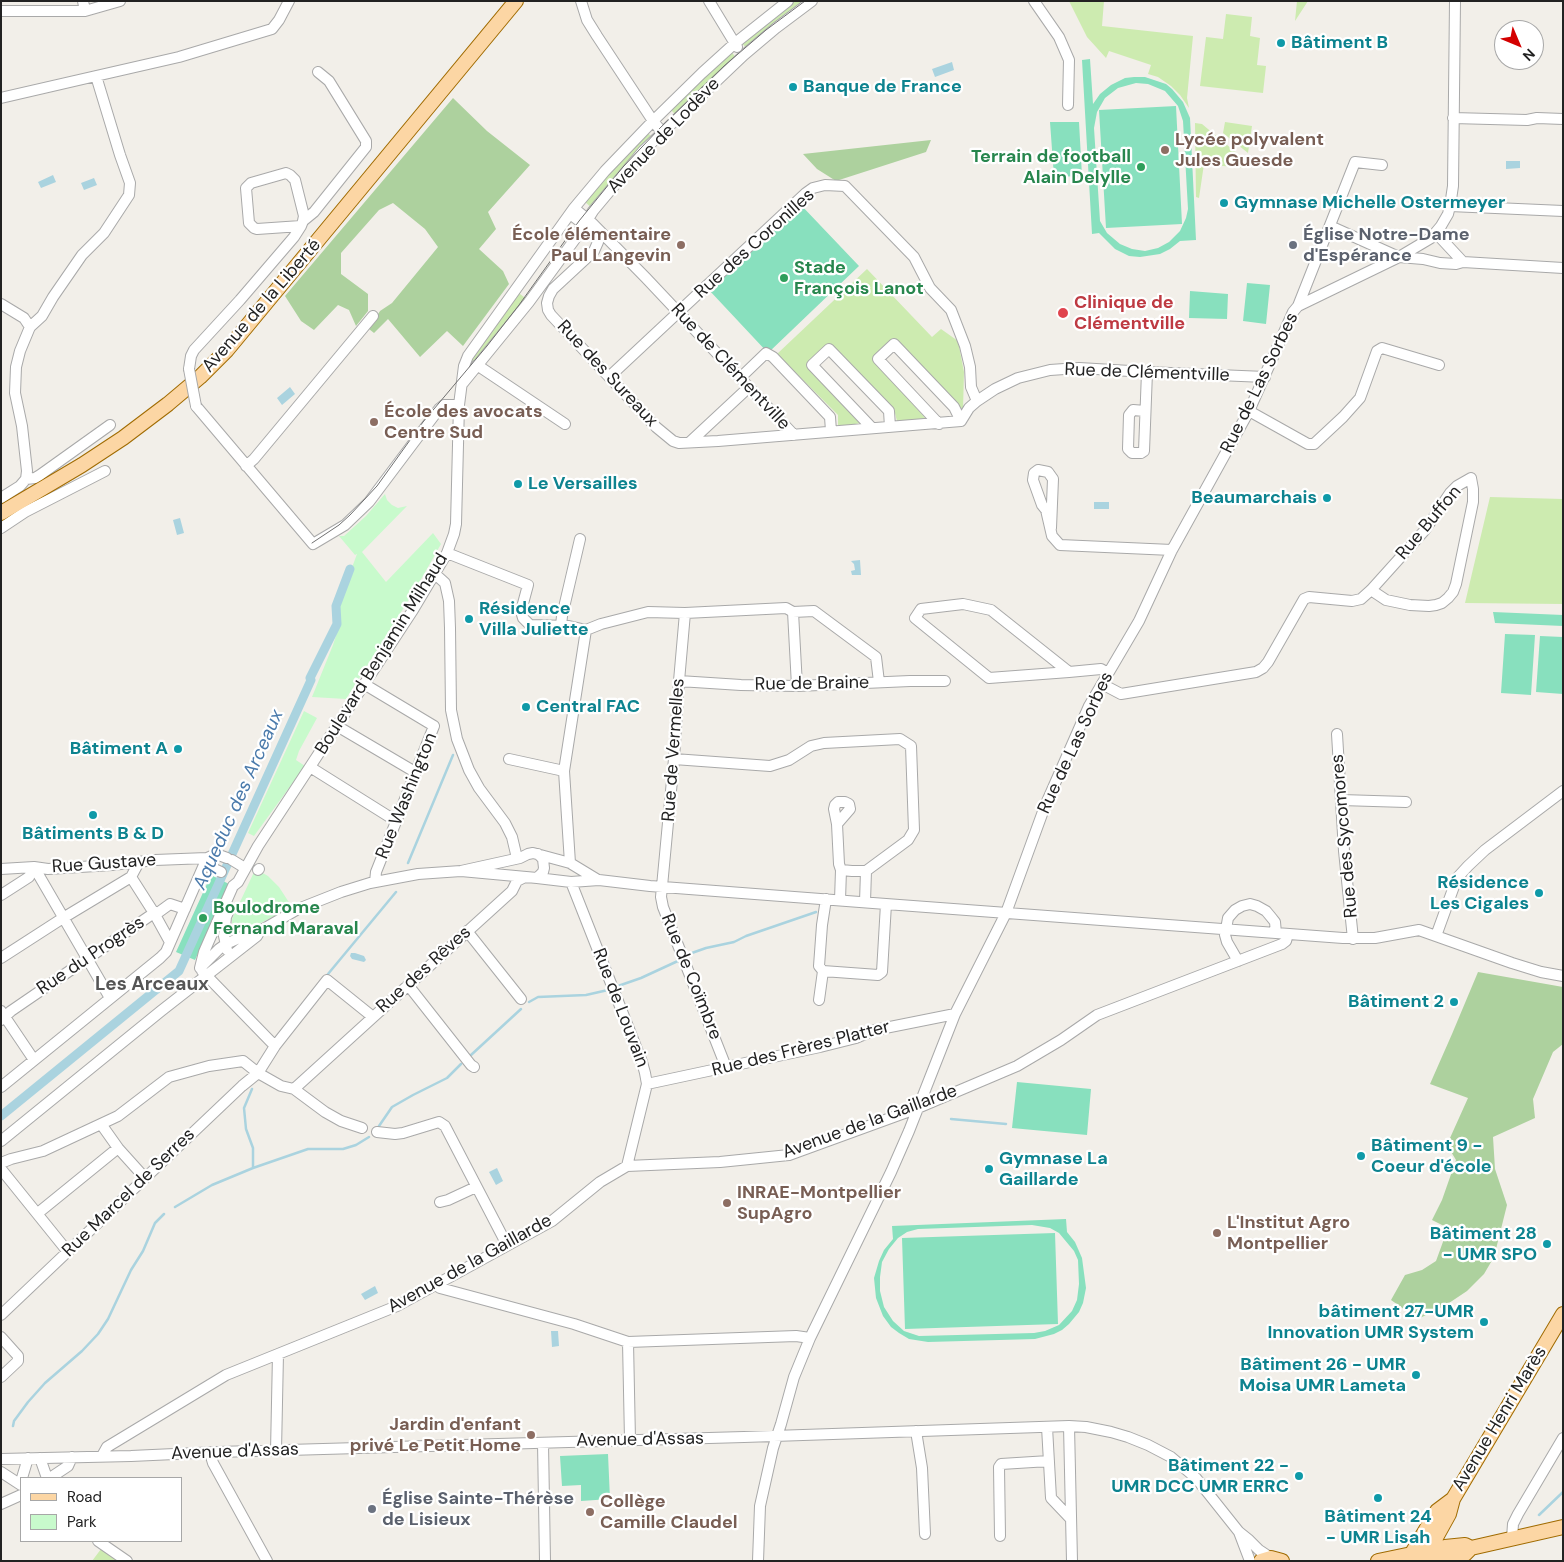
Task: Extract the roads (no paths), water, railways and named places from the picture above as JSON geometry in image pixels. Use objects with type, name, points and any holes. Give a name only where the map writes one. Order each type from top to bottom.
[{"type":"main road","name":"Avenue de la Liberté","points":[[1,513],[82,465],[122,438],[168,404],[200,377],[227,350],[516,1]]},
{"type":"main road","name":"Avenue de la Liberté","points":[[439,95],[526,1]]},
{"type":"main road","name":"Avenue Henri Marès","points":[[1420,1557],[1437,1511],[1452,1499],[1560,1323]]},
{"type":"main road","name":"Avenue Henri Marès","points":[[1420,1557],[1449,1514],[1452,1499]]},
{"type":"main road","points":[[1443,1524],[1447,1535],[1464,1547],[1563,1527]]},
{"type":"main road","points":[[1378,1561],[1465,1554],[1464,1547]]},
{"type":"street","points":[[1,11],[84,6],[120,1]]},
{"type":"street","points":[[1,98],[179,57],[272,29],[280,20],[288,1]]},
{"type":"street","points":[[581,1],[587,20],[652,120],[662,132]]},
{"type":"street","points":[[709,1],[734,44],[744,55]]},
{"type":"street","name":"Avenue de Lodève","points":[[459,405],[464,366],[471,350],[572,211],[652,120],[734,44],[788,1]]},
{"type":"street","name":"Avenue de Lodève","points":[[463,383],[524,309],[587,223],[593,211],[644,150],[744,55],[812,1]]},
{"type":"street","points":[[1034,1],[1059,37],[1069,60],[1068,106]]},
{"type":"street","name":"Rue de Las Sorbes","points":[[758,1561],[760,1506],[773,1448],[794,1377],[810,1338],[892,1172],[955,1014],[1006,913],[1045,806],[1089,706],[1139,621],[1172,550],[1249,411],[1286,324],[1293,312],[1298,306],[1399,257],[1421,244],[1436,233],[1445,221],[1450,206],[1453,186],[1455,1]]},
{"type":"street","points":[[318,72],[329,81],[366,142],[366,148],[240,300],[194,350],[189,370],[196,406],[313,544],[344,525],[369,502],[439,409],[444,405],[459,405]]},
{"type":"street","points":[[1,498],[20,486],[26,479],[27,471],[22,426],[15,393],[15,383],[20,351],[30,327],[42,316],[82,255],[101,237],[129,195],[130,183],[96,76]]},
{"type":"street","points":[[1453,118],[1563,119]]},
{"type":"street","points":[[1298,306],[1354,162],[1382,165]]},
{"type":"street","points":[[286,173],[290,175],[295,180],[304,216],[302,224],[254,228],[249,223],[246,188],[251,183],[286,173]]},
{"type":"street","name":"Rue des Coronilles","points":[[609,377],[813,188],[825,185],[845,186],[914,257],[930,288],[951,310],[965,346],[970,367],[971,387],[977,401]]},
{"type":"street","points":[[1450,206],[1563,211]]},
{"type":"street","name":"Rue des Sureaux","points":[[572,211],[587,223],[598,242],[594,251],[553,288],[547,303],[551,315],[668,438],[679,443],[794,435]]},
{"type":"street","name":"Rue de Clémentville","points":[[587,223],[678,312],[794,435],[961,421],[969,408],[995,389],[1018,378],[1050,370],[1079,368],[1264,377]]},
{"type":"street","points":[[1330,226],[1399,257],[1423,258],[1440,263],[1456,264],[1462,262],[1563,268]]},
{"type":"street","points":[[1436,233],[1462,262]]},
{"type":"street","points":[[1421,244],[1419,250],[1423,258]]},
{"type":"street","points":[[1,304],[24,318],[30,327]]},
{"type":"street","points":[[246,466],[254,459],[373,316]]},
{"type":"street","points":[[940,424],[878,359],[894,344],[954,407],[961,421]]},
{"type":"street","points":[[1249,411],[1308,444],[1314,444],[1360,398],[1377,350],[1382,348],[1439,365]]},
{"type":"street","points":[[872,428],[812,365],[829,350],[889,411],[890,427]]},
{"type":"street","points":[[740,378],[766,353],[773,357],[830,417],[832,431]]},
{"type":"street","points":[[477,365],[565,424]]},
{"type":"street","points":[[1146,411],[1147,372]]},
{"type":"street","points":[[690,442],[748,388]]},
{"type":"street","name":"Boulevard Benjamin Milhaud","points":[[226,959],[224,936],[226,917],[245,868],[447,553],[454,534],[456,514],[459,405]]},
{"type":"street","points":[[26,479],[35,478],[40,475],[110,425]]},
{"type":"street","points":[[1051,528],[1053,479],[1048,472],[1038,470],[1034,473],[1033,480],[1042,505],[1046,510],[1054,539],[1062,546],[1172,550]]},
{"type":"street","points":[[1,528],[33,508],[105,471]]},
{"type":"street","name":"Rue Buffon","points":[[1102,684],[1121,694],[1256,672],[1268,662],[1304,599],[1309,597],[1352,601],[1361,599],[1425,530],[1450,493],[1471,478],[1473,502],[1456,584],[1448,598],[1436,605],[1410,605],[1386,600],[1371,590]]},
{"type":"street","points":[[561,626],[580,539]]},
{"type":"street","points":[[447,553],[528,585],[521,611],[523,618],[530,625],[568,626],[586,630],[601,624],[648,612],[685,613],[786,608],[793,612],[814,611],[876,657],[879,682]]},
{"type":"street","points":[[435,574],[444,583],[449,601],[451,710],[457,740],[483,795],[504,823],[512,837],[516,854],[520,858]]},
{"type":"street","points":[[1069,672],[991,610],[962,604],[921,609],[915,618],[989,678],[1069,672],[1101,669],[1108,673]]},
{"type":"street","points":[[793,612],[797,686]]},
{"type":"street","name":"Rue de Vermelles","points":[[662,887],[685,613]]},
{"type":"street","points":[[570,863],[564,772],[586,630]]},
{"type":"street","name":"Rue de Braine","points":[[679,681],[797,686],[945,681]]},
{"type":"street","points":[[364,684],[434,726]]},
{"type":"street","name":"Rue Washington","points":[[375,882],[376,872],[434,726],[445,724],[452,720]]},
{"type":"street","points":[[337,726],[415,772]]},
{"type":"street","name":"Rue des Sycomores","points":[[1337,734],[1344,851],[1354,938]]},
{"type":"street","points":[[674,759],[770,766],[788,760],[811,746],[824,743],[900,738],[911,746],[914,830],[908,840],[866,871],[841,870]]},
{"type":"street","points":[[509,759],[564,772]]},
{"type":"street","points":[[310,767],[396,821]]},
{"type":"street","points":[[1436,936],[1457,878],[1485,850],[1563,791]]},
{"type":"street","points":[[1341,800],[1406,802]]},
{"type":"street","points":[[837,824],[841,870],[840,900]]},
{"type":"street","name":"Rue Gustave","points":[[1,869],[34,867],[48,869],[112,865],[207,858],[216,854],[230,859],[245,868]]},
{"type":"street","points":[[1,1141],[187,990],[219,949],[246,935],[260,931],[298,909],[341,892],[375,882],[418,874],[461,871],[520,858],[528,854],[538,854],[570,863],[599,880]]},
{"type":"street","points":[[537,878],[544,868],[543,859],[538,854]]},
{"type":"street","points":[[207,858],[210,867],[238,882]]},
{"type":"street","points":[[1,1087],[166,952],[207,858]]},
{"type":"street","points":[[520,858],[518,868],[525,877]]},
{"type":"street","points":[[1,958],[131,877],[139,862]]},
{"type":"street","points":[[1,895],[29,878],[34,867]]},
{"type":"street","points":[[34,867],[110,998]]},
{"type":"street","points":[[461,871],[571,882],[599,880],[662,887],[1288,934],[1375,938],[1419,930],[1512,963],[1541,972],[1563,976]]},
{"type":"street","points":[[865,902],[866,871]]},
{"type":"street","points":[[131,877],[170,942]]},
{"type":"street","name":"Rue des Rêves","points":[[258,1072],[275,1046],[327,980],[373,1017],[512,892],[517,881],[525,877]]},
{"type":"street","name":"Boulevard Benjamin Milhaud","points":[[203,971],[204,952],[233,886],[238,882]]},
{"type":"street","name":"Rue de Louvain","points":[[571,882],[645,1073],[647,1084],[628,1166]]},
{"type":"street","name":"Rue de Coïmbre","points":[[662,887],[663,907],[726,1067]]},
{"type":"street","points":[[819,1000],[823,971],[819,966],[826,899]]},
{"type":"street","name":"Rue du Progrès","points":[[2,1016],[154,913],[159,912],[170,904],[185,909]]},
{"type":"street","points":[[823,971],[878,975],[882,972],[886,904]]},
{"type":"street","points":[[1238,961],[1227,942],[1225,930],[1230,915],[1242,906],[1250,904],[1266,911],[1275,922],[1276,933]]},
{"type":"street","points":[[203,971],[226,959],[257,936],[260,931]]},
{"type":"street","points":[[468,932],[521,999]]},
{"type":"street","name":"Avenue de la Gaillarde","points":[[102,1456],[106,1447],[226,1375],[353,1325],[397,1306],[436,1285],[552,1221],[600,1182],[628,1166],[720,1162],[789,1155],[918,1108],[1017,1066],[1062,1040],[1097,1015],[1282,944],[1286,941],[1288,934]]},
{"type":"street","points":[[203,971],[275,1046]]},
{"type":"street","points":[[408,985],[474,1067]]},
{"type":"street","name":"Rue des Frères Platter","points":[[647,1084],[856,1038],[875,1030],[955,1014]]},
{"type":"street","points":[[2,1016],[34,1060]]},
{"type":"street","points":[[294,1089],[373,1017]]},
{"type":"street","points":[[1,1163],[43,1152],[118,1116],[169,1077],[209,1066],[244,1061],[282,1086],[294,1089],[333,1116],[362,1128]]},
{"type":"street","name":"Rue Marcel de Serres","points":[[1,1315],[258,1072]]},
{"type":"street","points":[[377,1132],[403,1133],[439,1122],[445,1126],[506,1245]]},
{"type":"street","points":[[100,1124],[118,1148],[145,1178]]},
{"type":"street","points":[[38,1213],[118,1148]]},
{"type":"street","points":[[1,1169],[68,1252]]},
{"type":"street","points":[[440,1202],[476,1187]]},
{"type":"street","points":[[436,1285],[440,1288],[574,1324],[628,1342],[796,1336],[810,1338]]},
{"type":"street","points":[[1,1336],[18,1356],[18,1361],[1,1377]]},
{"type":"street","points":[[628,1342],[630,1440]]},
{"type":"street","points":[[276,1451],[278,1354]]},
{"type":"street","points":[[1068,1426],[1072,1561]]},
{"type":"street","name":"Avenue d'Assas","points":[[1,1459],[1068,1426],[1086,1427],[1120,1434],[1171,1457],[1196,1478],[1239,1532],[1271,1560]]},
{"type":"street","points":[[1047,1427],[1051,1498],[1070,1518]]},
{"type":"street","points":[[916,1431],[922,1468],[925,1534]]},
{"type":"street","points":[[1512,1538],[1513,1524],[1518,1514],[1563,1438]]},
{"type":"street","points":[[543,1442],[545,1561]]},
{"type":"street","points":[[210,1453],[213,1463],[267,1561]]},
{"type":"street","points":[[51,1477],[68,1466],[72,1457]]},
{"type":"street","points":[[22,1477],[28,1458]]},
{"type":"street","points":[[40,1458],[49,1477]]},
{"type":"street","points":[[1000,1536],[1000,1464],[1049,1461]]},
{"type":"street","points":[[1,1472],[20,1485]]},
{"type":"street","points":[[1,1504],[20,1495]]},
{"type":"street","name":"Avenue d'Assas","points":[[1239,1532],[1250,1561]]},
{"type":"street","points":[[99,1542],[127,1561]]},
{"type":"water","points":[[952,62],[954,70],[935,77],[932,69]]},
{"type":"water","points":[[1506,161],[1520,161],[1520,168],[1506,169]]},
{"type":"water","points":[[53,175],[56,182],[41,188],[38,182]]},
{"type":"water","points":[[94,178],[97,185],[84,190],[81,183]]},
{"type":"water","points":[[290,387],[295,394],[282,405],[277,398]]},
{"type":"water","points":[[1094,502],[1109,502],[1109,509],[1094,509]]},
{"type":"water","points":[[180,518],[184,533],[177,535],[173,520]]},
{"type":"water","points":[[860,560],[861,575],[852,575],[851,571],[855,570],[854,564],[851,561]]},
{"type":"water","points":[[351,953],[364,956],[366,960],[364,962],[352,959]]},
{"type":"water","points":[[497,1168],[503,1181],[496,1185],[489,1172]]},
{"type":"water","points":[[375,1286],[378,1293],[365,1300],[361,1294]]},
{"type":"water","points":[[551,1331],[558,1331],[559,1346],[552,1347]]},
{"type":"waterway","name":"Aqueduc des Arceaux","points":[[1,1116],[179,971],[311,680],[310,678],[337,624],[336,606],[350,569]]},
{"type":"waterway","points":[[408,863],[453,755]]},
{"type":"waterway","points":[[328,974],[396,892]]},
{"type":"waterway","points":[[689,954],[734,942],[746,936],[816,912]]},
{"type":"waterway","points":[[618,986],[641,978],[680,960]]},
{"type":"waterway","points":[[529,1002],[538,997],[586,995],[608,990]]},
{"type":"waterway","points":[[471,1055],[521,1009]]},
{"type":"waterway","points":[[379,1126],[392,1107],[447,1078],[461,1064]]},
{"type":"waterway","points":[[252,1089],[244,1108],[246,1129],[253,1148],[253,1167]]},
{"type":"waterway","points":[[951,1119],[1006,1124]]},
{"type":"waterway","points":[[175,1207],[212,1185],[253,1168],[308,1149],[343,1149],[356,1145],[369,1137]]},
{"type":"waterway","points":[[13,1426],[14,1421],[28,1402],[45,1383],[82,1351],[98,1334],[108,1319],[131,1270],[143,1251],[155,1223],[164,1214]]},
{"type":"waterway","points":[[1539,1515],[1563,1492]]},
{"type":"tram line","points":[[312,543],[339,525],[377,486],[423,422],[487,346],[579,221],[623,167],[724,66],[766,30],[805,1]]},
{"type":"place","name":"Bâtiment B","points":[[1281,43]]},
{"type":"place","name":"Banque de France","points":[[793,87]]},
{"type":"place","name":"Lycée polyvalent Jules Guesde","points":[[1165,150]]},
{"type":"place","name":"Terrain de football Alain Delylle","points":[[1141,167]]},
{"type":"place","name":"Gymnase Michelle Ostermeyer","points":[[1224,203]]},
{"type":"place","name":"École élémentaire Paul Langevin","points":[[681,245]]},
{"type":"place","name":"Église Notre-Dame d'Espérance","points":[[1293,245]]},
{"type":"place","name":"Stade François Lanot","points":[[784,278]]},
{"type":"place","name":"Clinique de Clémentville","points":[[1063,313]]},
{"type":"place","name":"École des avocats Centre Sud","points":[[374,422]]},
{"type":"place","name":"Le Versailles","points":[[518,484]]},
{"type":"place","name":"Beaumarchais","points":[[1327,498]]},
{"type":"place","name":"Résidence Villa Juliette","points":[[469,619]]},
{"type":"place","name":"Central FAC","points":[[526,707]]},
{"type":"place","name":"Bâtiment A","points":[[178,749]]},
{"type":"place","name":"Bâtiments B & D","points":[[93,815]]},
{"type":"place","name":"Résidence Les Cigales","points":[[1539,893]]},
{"type":"place","name":"Boulodrome Fernand Maraval","points":[[203,918]]},
{"type":"place","name":"Bâtiment 2","points":[[1454,1002]]},
{"type":"place","name":"Bâtiment 9 - Coeur d'école","points":[[1361,1156]]},
{"type":"place","name":"Gymnase La Gaillarde","points":[[989,1169]]},
{"type":"place","name":"INRAE-Montpellier SupAgro","points":[[727,1203]]},
{"type":"place","name":"L'Institut Agro Montpellier","points":[[1217,1233]]},
{"type":"place","name":"Bâtiment 28 - UMR SPO","points":[[1547,1244]]},
{"type":"place","name":"bâtiment 27-UMR Innovation UMR System","points":[[1484,1322]]},
{"type":"place","name":"Bâtiment 26 - UMR Moisa UMR Lameta","points":[[1416,1375]]},
{"type":"place","name":"Jardin d'enfant privé Le Petit Home","points":[[531,1435]]},
{"type":"place","name":"Bâtiment 22 - UMR DCC UMR ERRC","points":[[1299,1476]]},
{"type":"place","name":"Bâtiment 24 - UMR Lisah","points":[[1378,1498]]},
{"type":"place","name":"Église Sainte-Thérèse de Lisieux","points":[[372,1509]]},
{"type":"place","name":"Collège Camille Claudel","points":[[590,1512]]},
{"type":"district","name":"Les Arceaux","points":[[152,985]]}]
